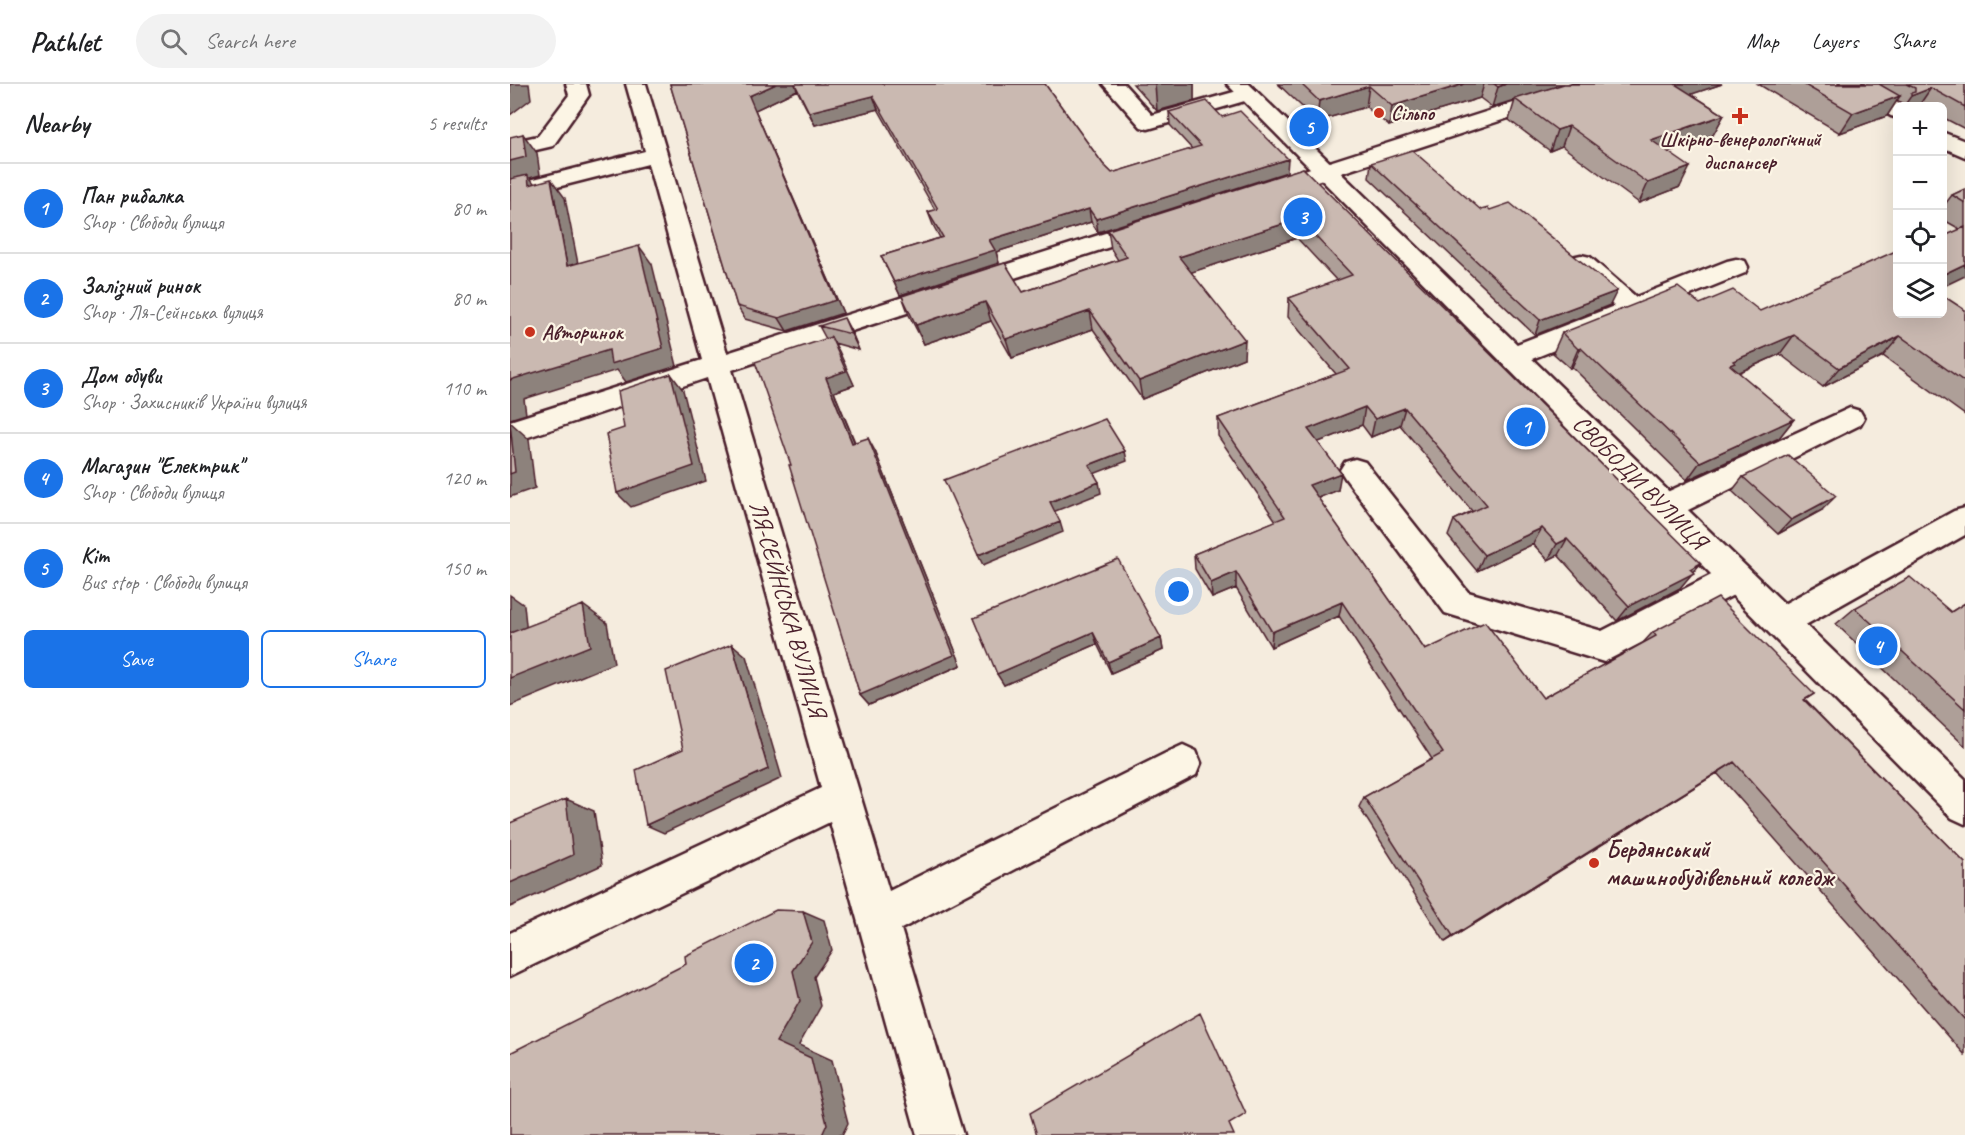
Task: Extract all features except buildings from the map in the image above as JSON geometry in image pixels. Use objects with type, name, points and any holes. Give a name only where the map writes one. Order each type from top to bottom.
[{"type":"street","points":[[510,149],[545,141],[579,95],[576,84]]},
{"type":"street","name":"ЛЯ-СЕЙНСЬКА ВУЛИЦЯ","points":[[636,84],[940,1135]]},
{"type":"street","points":[[1113,84],[1148,123],[1243,89]]},
{"type":"street","points":[[1251,195],[1593,84]]},
{"type":"street","points":[[1849,84],[1893,109]]},
{"type":"street","name":"СВОБОДИ ВУЛИЦЯ","points":[[1243,89],[1965,805]]},
{"type":"street","points":[[1947,141],[1965,150]]},
{"type":"street","points":[[510,192],[656,155]]},
{"type":"street","points":[[510,432],[1174,219]]},
{"type":"street","points":[[1563,249],[1633,308]]},
{"type":"street","points":[[1513,356],[1736,267]]},
{"type":"street","points":[[1665,507],[1850,418]]},
{"type":"street","points":[[1355,470],[1457,603],[1604,647],[1736,578]]},
{"type":"street","points":[[1781,622],[1965,520]]},
{"type":"street","points":[[878,919],[1184,763]]},
{"type":"street","points":[[510,955],[842,797]]},
{"type":"place","name":"Сільпо","points":[[1379,113]]},
{"type":"place","name":"Шкірно-венерологічний диспансер","points":[[1740,116]]},
{"type":"place","name":"Кіт","points":[[1309,127]]},
{"type":"place","name":"Дом обуви","points":[[1303,217]]},
{"type":"place","name":"Авторинок","points":[[530,332]]},
{"type":"place","name":"Пан рибалка","points":[[1526,427]]},
{"type":"place","name":"Магазин \"Електрик\"","points":[[1878,646]]},
{"type":"place","name":"Бердянський машинобудівельний коледж","points":[[1594,863]]},
{"type":"place","name":"Залізний ринок","points":[[754,963]]}]
